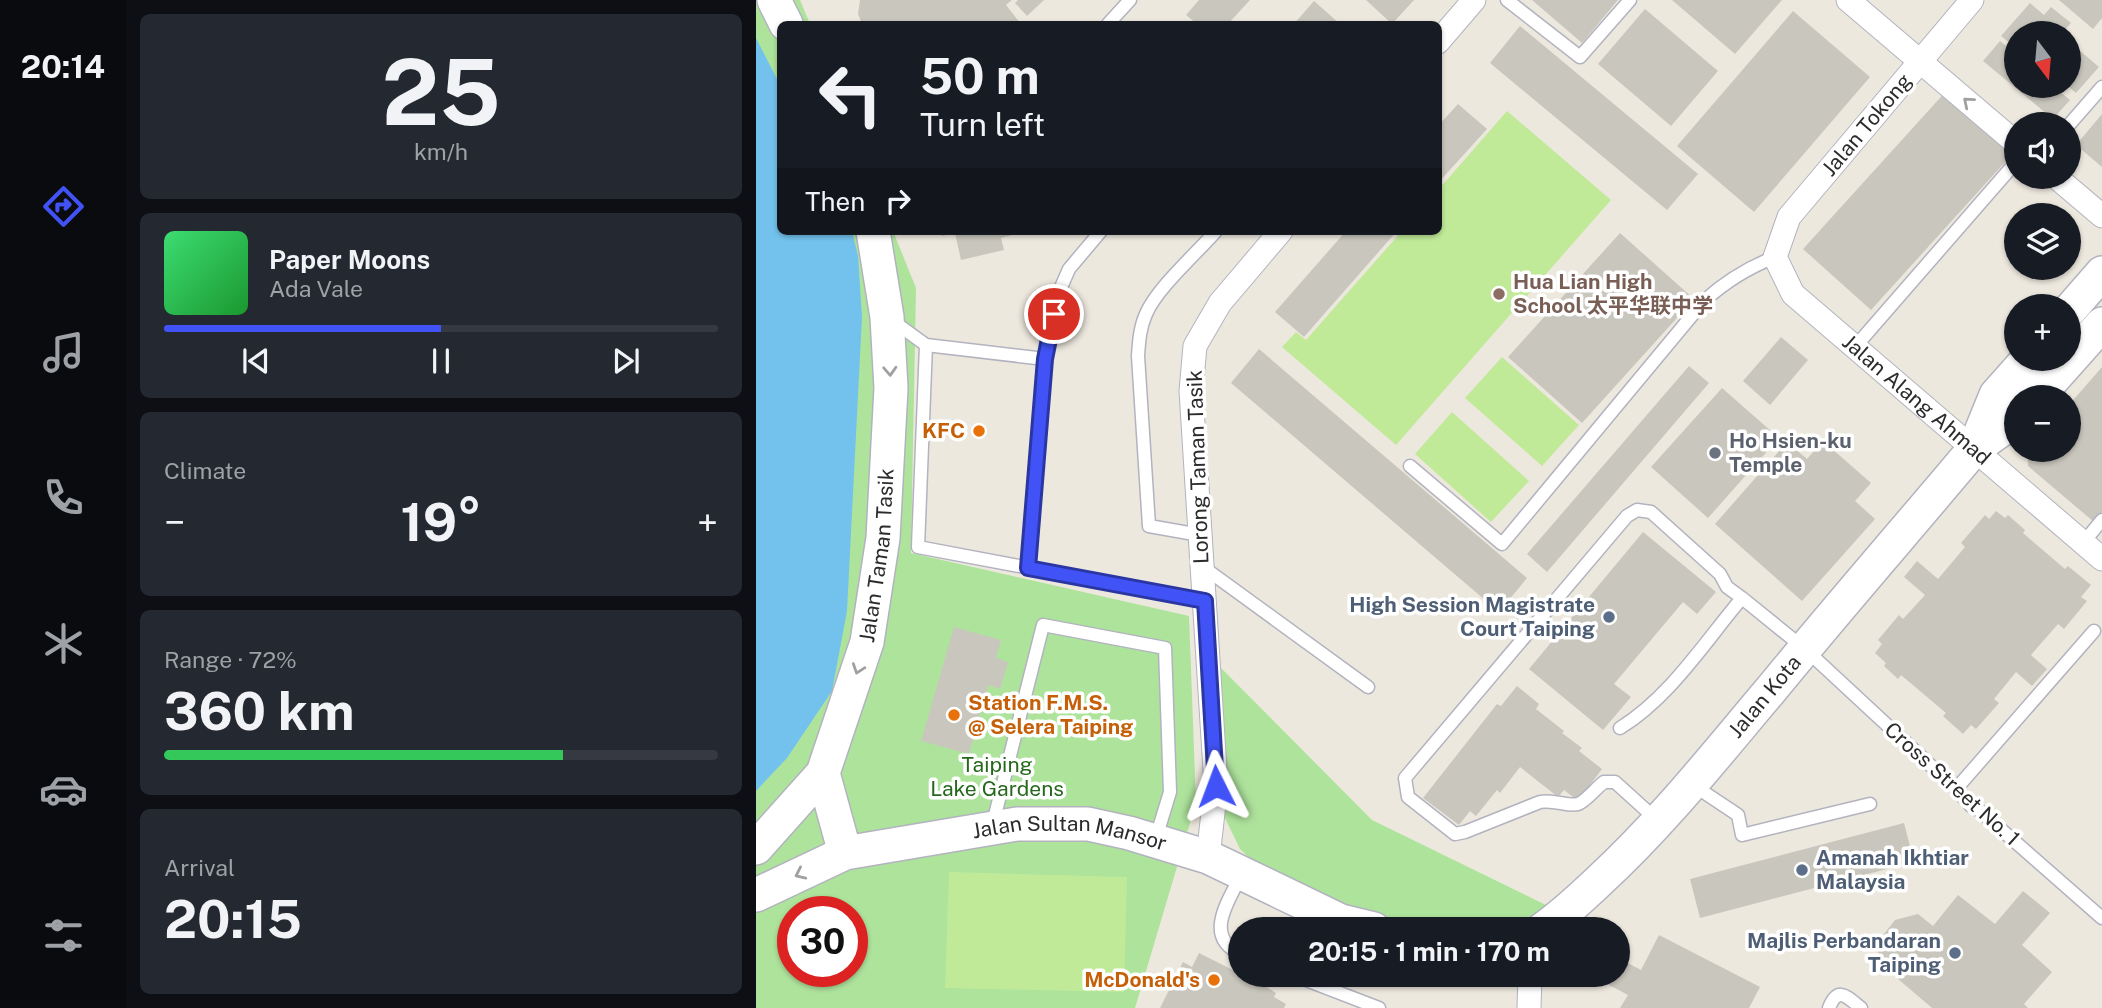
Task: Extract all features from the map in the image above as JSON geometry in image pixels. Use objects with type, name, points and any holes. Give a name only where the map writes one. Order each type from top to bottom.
[{"type":"main road","points":[[774,0],[784,21]]},
{"type":"main road","name":"Jalan Taman Tasik","points":[[756,848],[823,773],[867,642],[883,538],[891,388],[887,317],[874,235]]},
{"type":"main road","points":[[2081,297],[2102,273]]},
{"type":"main road","points":[[2047,385],[2102,324]]},
{"type":"main road","name":"Jalan Kota","points":[[1974,449],[1997,395],[2018,371]]},
{"type":"main road","name":"Jalan Kota","points":[[1560,917],[1619,863],[1693,785],[1974,449],[2004,428]]},
{"type":"main road","points":[[823,773],[845,853]]},
{"type":"main road","name":"Jalan Sultan Mansor","points":[[756,895],[845,853],[1017,824],[1088,824],[1208,857],[1333,917]]},
{"type":"street","points":[[1442,38],[1474,0]]},
{"type":"street","points":[[1848,0],[2004,133]]},
{"type":"street","name":"Jalan Tokong","points":[[1775,257],[1789,217],[1972,0]]},
{"type":"street","points":[[2070,189],[2102,216]]},
{"type":"street","name":"Lorong Taman Tasik","points":[[1208,857],[1216,786],[1191,391],[1195,346],[1220,303],[1278,235]]},
{"type":"street","name":"Jalan Alang Ahmad","points":[[1775,257],[1793,293],[2102,559]]},
{"type":"street","points":[[1529,1008],[1530,987]]},
{"type":"lane","points":[[1111,21],[1130,0]]},
{"type":"lane","points":[[1507,0],[1580,57],[1630,0]]},
{"type":"lane","points":[[2080,112],[2102,87]]},
{"type":"lane","points":[[1855,347],[2004,176]]},
{"type":"lane","points":[[1028,568],[1045,359],[1059,292],[1069,269],[1098,235]]},
{"type":"lane","points":[[1200,535],[1149,526],[1138,356],[1139,334],[1146,312],[1212,235]]},
{"type":"lane","points":[[1409,466],[1502,544],[1704,301],[1725,282],[1748,268],[1775,257]]},
{"type":"lane","points":[[887,317],[926,345],[1045,359]]},
{"type":"lane","points":[[926,345],[918,548],[1205,601]]},
{"type":"lane","name":"Cross Street No. 1","points":[[1659,822],[1615,782],[1604,782],[1577,804],[1553,800],[1540,802],[1455,834],[1408,797],[1405,778],[1627,516],[1637,510],[1651,512],[1720,574],[1727,587],[1805,649],[1971,806],[2102,918]]},
{"type":"lane","points":[[2083,543],[2102,520]]},
{"type":"lane","points":[[1202,567],[1368,687]]},
{"type":"lane","points":[[1620,729],[1643,714],[1660,696],[1742,598]]},
{"type":"lane","points":[[992,828],[1043,625],[1165,648],[1170,792],[1155,841]]},
{"type":"lane","points":[[1956,789],[2094,631]]},
{"type":"lane","points":[[1693,785],[1738,814],[1742,835],[1870,804]]},
{"type":"lane","points":[[1228,944],[1221,932],[1220,919],[1242,872]]},
{"type":"lane","points":[[1324,987],[1379,1008]]},
{"type":"lane","points":[[1829,1008],[1833,998],[1839,994],[1861,1008]]},
{"type":"green space","name":"Taiping Lake Gardens","points":[[756,0],[800,0],[809,21],[777,21],[777,235],[895,235],[916,288],[911,553],[1189,616],[1196,803],[1135,1008],[756,1008]]},
{"type":"green space","points":[[1507,111],[1611,200],[1396,445],[1282,347],[1296,332],[1306,340],[1398,235],[1442,235],[1442,186]]},
{"type":"green space","points":[[1502,357],[1579,425],[1542,466],[1465,398]]},
{"type":"green space","points":[[1452,412],[1529,481],[1491,522],[1415,454]]},
{"type":"green space","points":[[1214,661],[1372,820],[1552,908],[1531,917],[1383,917],[1337,910],[1271,879],[1240,849],[1223,814]]},
{"type":"green space","points":[[949,872],[1127,877],[1124,992],[945,988]]},
{"type":"water","points":[[756,38],[777,79],[777,235],[853,235],[858,256],[862,317],[847,611],[832,691],[787,758],[756,791]]},
{"type":"building","points":[[860,0],[1012,0],[1006,5],[1019,21],[861,21],[858,14]]},
{"type":"building","points":[[1018,0],[1044,0],[1027,16],[1015,3]]},
{"type":"building","points":[[1199,0],[1250,0],[1231,21],[1193,21],[1186,15]]},
{"type":"building","points":[[1366,0],[1414,0],[1395,21],[1389,21]]},
{"type":"building","points":[[1532,0],[1618,0],[1582,43]]},
{"type":"building","points":[[1672,0],[1782,0],[1735,54]]},
{"type":"building","points":[[2059,0],[2102,0],[2102,18],[2093,29]]},
{"type":"building","points":[[1314,1],[1337,21],[1297,21]]},
{"type":"building","points":[[2030,3],[2044,15],[2051,7],[2068,21],[2014,21]]},
{"type":"building","points":[[1645,9],[1718,71],[1671,126],[1598,64]]},
{"type":"building","points":[[1793,11],[1870,77],[1754,212],[1677,146]]},
{"type":"building","points":[[1520,26],[1698,174],[1667,210],[1490,63]]},
{"type":"building","points":[[2000,41],[2004,44],[2004,78],[1983,61]]},
{"type":"building","points":[[2081,52],[2099,67],[2081,87]]},
{"type":"building","points":[[1949,88],[2004,139],[2004,163],[1871,310],[1803,249]]},
{"type":"building","points":[[2028,98],[2070,100],[2059,112],[2045,112]]},
{"type":"building","points":[[1458,104],[1487,129],[1442,179],[1442,122]]},
{"type":"building","points":[[2102,114],[2102,167],[2081,149],[2081,139]]},
{"type":"building","points":[[1620,233],[1694,299],[1582,423],[1508,357]]},
{"type":"building","points":[[955,235],[1012,235],[1001,238],[1004,250],[961,260]]},
{"type":"building","points":[[1342,235],[1393,235],[1304,337],[1275,312]]},
{"type":"building","points":[[1781,337],[1808,360],[1770,405],[1743,381]]},
{"type":"building","points":[[1259,349],[1527,578],[1499,612],[1231,383]]},
{"type":"building","points":[[1689,366],[1709,383],[1547,572],[1527,554]]},
{"type":"building","points":[[2102,367],[2102,512],[2094,522],[2028,466],[2028,462],[2081,462],[2081,391]]},
{"type":"building","name":"Ho Hsien-ku Temple","points":[[1722,388],[1779,438],[1708,518],[1651,467]]},
{"type":"building","points":[[1823,441],[1871,483],[1855,501],[1875,519],[1802,601],[1715,524],[1787,442],[1807,459]]},
{"type":"building","points":[[1996,511],[2005,518],[2008,515],[2025,530],[2023,533],[2065,569],[2068,566],[2091,585],[2081,597],[2087,601],[2064,629],[2058,624],[2031,655],[2047,669],[2032,686],[2016,672],[1994,699],[1999,703],[1976,729],[1971,725],[1963,734],[1943,716],[1946,713],[1901,675],[1898,679],[1875,653],[1882,644],[1878,640],[1899,615],[1903,619],[1925,595],[1904,577],[1917,561],[1938,579],[1965,547],[1961,543],[1985,515],[1989,519]]},
{"type":"building","points":[[1643,532],[1716,592],[1697,614],[1683,602],[1614,684],[1631,697],[1603,730],[1529,669]]},
{"type":"building","name":"Station F.M.S. @ Selera Taiping","points":[[954,627],[1001,640],[996,658],[1008,662],[1000,689],[988,685],[969,754],[921,741]]},
{"type":"building","points":[[1517,686],[1539,704],[1536,709],[1582,748],[1579,751],[1602,769],[1578,801],[1564,790],[1558,797],[1520,767],[1500,793],[1497,790],[1476,816],[1470,811],[1459,825],[1423,798],[1497,704],[1501,706]]},
{"type":"building","name":"Amanah Ikhtiar Malaysia","points":[[1904,823],[1914,862],[1700,918],[1690,879]]},
{"type":"building","name":"Majlis Perbandaran Taiping","points":[[2023,891],[2050,913],[2022,945],[2052,972],[2024,1004],[2028,1008],[1932,1008],[1877,961],[1880,939],[1895,920],[1918,914],[1933,926],[1958,895],[1995,924]]},
{"type":"building","points":[[1659,935],[1760,987],[1749,1008],[1620,1008],[1628,995],[1613,987],[1630,987],[1630,964],[1641,970]]},
{"type":"building","name":"McDonald's","points":[[1199,953],[1228,968],[1228,987],[1267,987],[1276,993],[1274,997],[1286,1004],[1284,1008],[1160,1008],[1183,962],[1192,967]]},
{"type":"place","name":"Hua Lian High School 太平华联中学","points":[[1499,294]]},
{"type":"place","name":"KFC","points":[[979,431]]},
{"type":"place","name":"Ho Hsien-ku Temple","points":[[1715,453]]},
{"type":"place","name":"High Session Magistrate Court Taiping","points":[[1609,617]]},
{"type":"place","name":"Station F.M.S. @ Selera Taiping","points":[[954,715]]},
{"type":"place","name":"Amanah Ikhtiar Malaysia","points":[[1802,870]]},
{"type":"place","name":"Majlis Perbandaran Taiping","points":[[1955,953]]},
{"type":"place","name":"McDonald's","points":[[1214,980]]},
{"type":"route","points":[[1054,314],[1045,359],[1028,568],[1205,601],[1216,786]]}]
